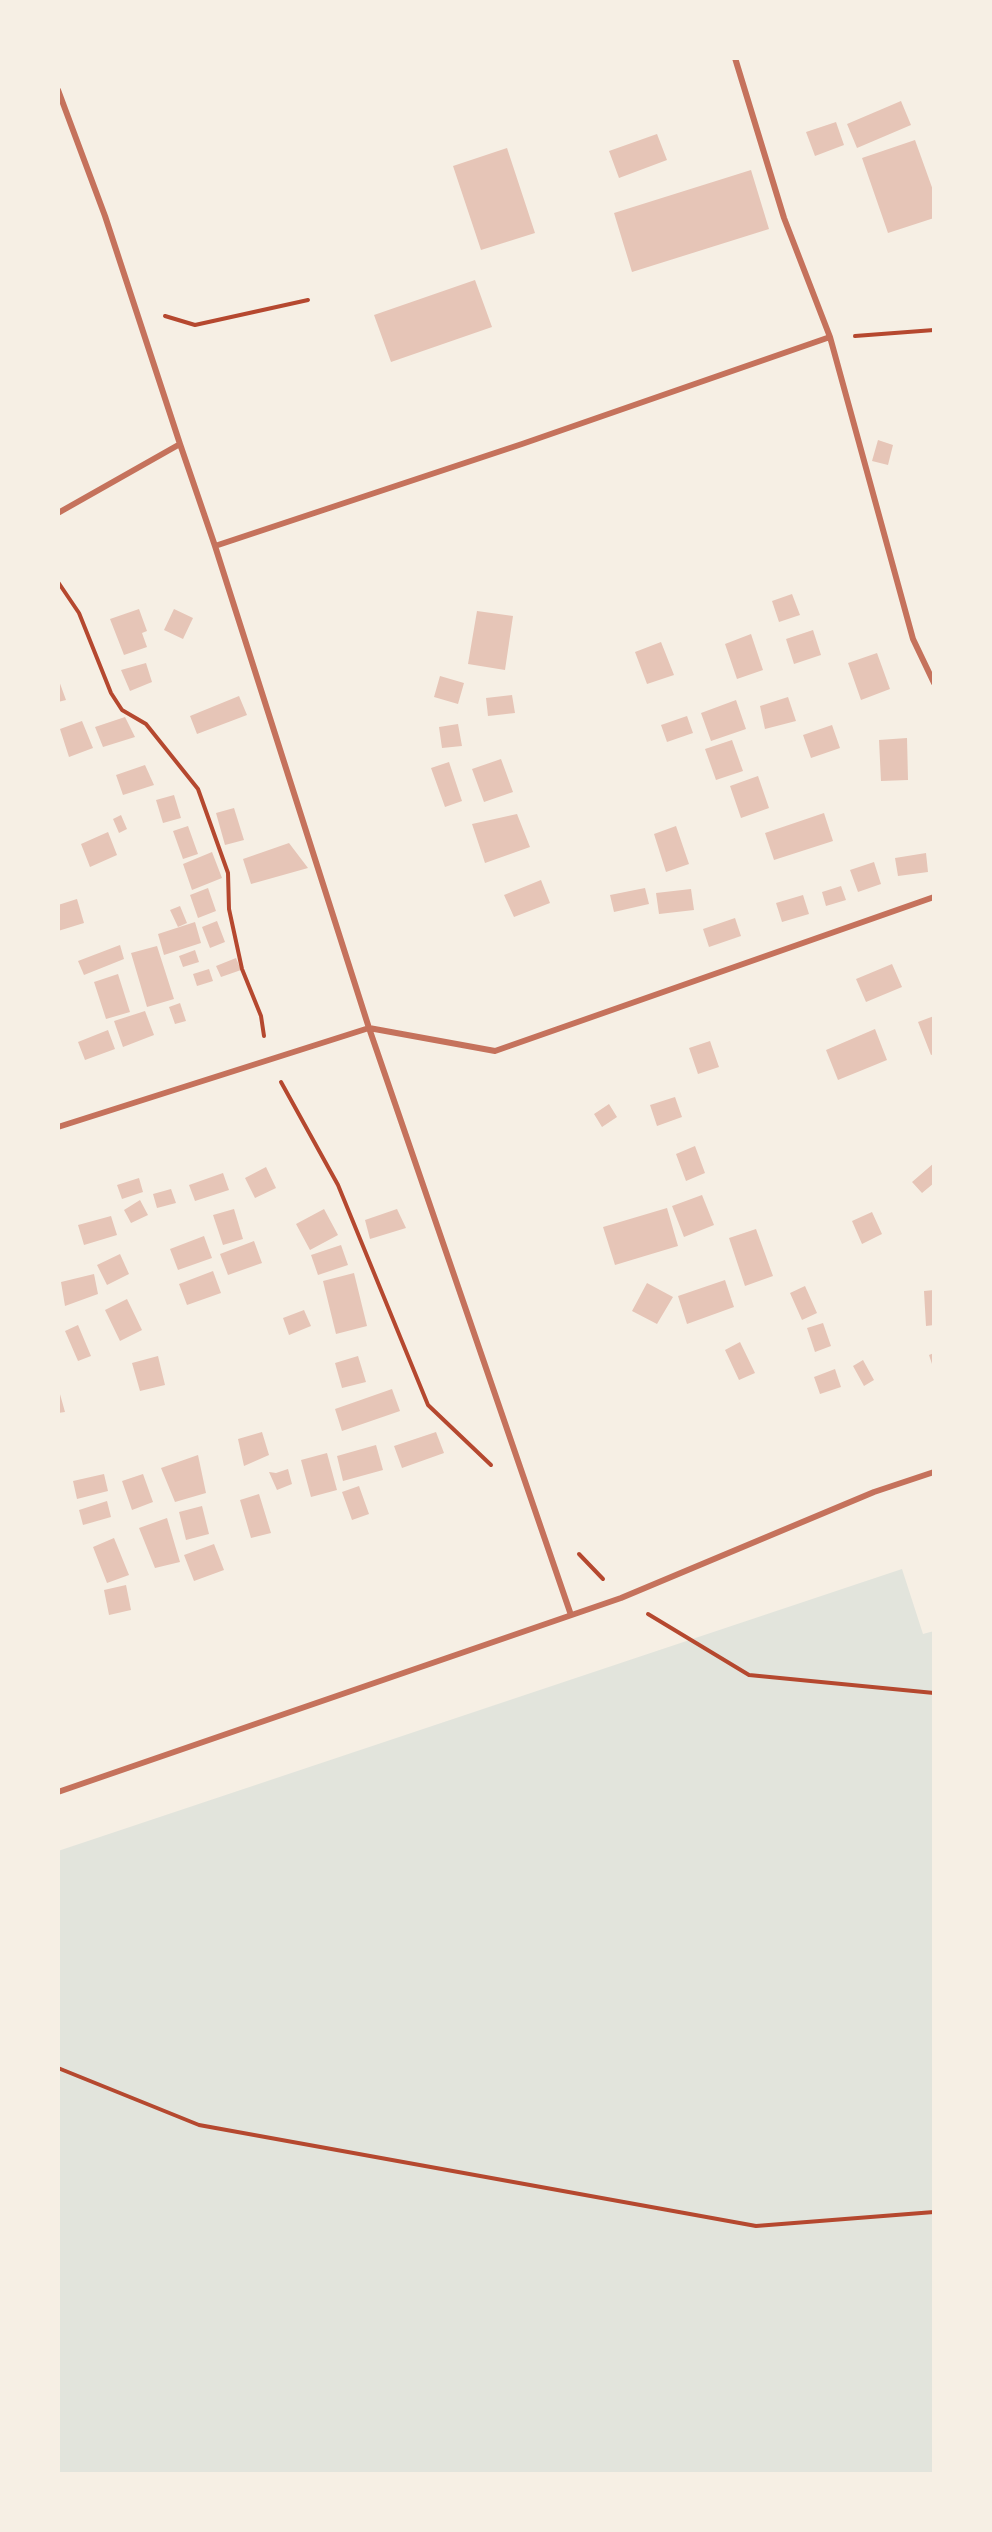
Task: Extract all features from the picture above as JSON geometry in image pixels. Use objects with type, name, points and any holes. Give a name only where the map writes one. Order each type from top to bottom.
[{"type":"street","points":[[735,58],[784,218],[830,337],[913,639],[933,683]]},
{"type":"street","points":[[58,90],[105,216],[215,546],[369,1028],[571,1615]]},
{"type":"street","points":[[215,546],[511,448],[830,337]]},
{"type":"street","points":[[58,513],[180,444]]},
{"type":"street","points":[[58,1127],[369,1028],[495,1051],[933,897]]},
{"type":"street","points":[[58,1792],[621,1598],[874,1492],[933,1472]]},
{"type":"path","points":[[135,307],[195,325],[308,300]]},
{"type":"path","points":[[830,337],[933,330]]},
{"type":"path","points":[[58,2068],[199,2126],[756,2226],[933,2212]]},
{"type":"shaded area","points":[[902,1569],[923,1634],[934,1631],[933,2473],[59,2473],[58,1851]]},
{"type":"building","points":[[901,101],[911,125],[857,148],[847,124]]},
{"type":"building","points":[[836,122],[844,145],[815,156],[806,132]]},
{"type":"building","points":[[657,134],[667,160],[619,178],[609,151]]},
{"type":"building","points":[[915,140],[934,193],[934,218],[888,233],[862,158]]},
{"type":"building","points":[[507,148],[535,233],[481,250],[453,166]]},
{"type":"building","points":[[751,170],[769,229],[632,272],[614,213]]},
{"type":"building","points":[[475,280],[492,327],[391,362],[374,315]]},
{"type":"building","points":[[878,440],[893,445],[888,465],[872,461]]},
{"type":"building","points":[[792,594],[800,615],[779,622],[772,601]]},
{"type":"building","points":[[139,609],[147,631],[142,633],[147,647],[124,655],[110,619]]},
{"type":"building","points":[[174,609],[193,618],[183,639],[164,630]]},
{"type":"building","points":[[477,611],[513,616],[505,670],[468,664]]},
{"type":"building","points":[[813,630],[821,655],[794,664],[786,639]]},
{"type":"building","points":[[751,634],[763,670],[737,679],[725,644]]},
{"type":"building","points":[[661,642],[674,675],[647,684],[635,652]]},
{"type":"building","points":[[877,653],[890,689],[861,700],[848,663]]},
{"type":"building","points":[[146,663],[152,682],[130,691],[121,670]]},
{"type":"building","points":[[440,676],[464,683],[458,704],[434,697]]},
{"type":"building","points":[[58,678],[66,700],[58,702]]},
{"type":"building","points":[[512,695],[515,713],[488,716],[486,698]]},
{"type":"building","points":[[239,696],[247,715],[197,734],[190,716]]},
{"type":"building","points":[[788,697],[796,721],[765,729],[760,706]]},
{"type":"building","points":[[736,700],[746,729],[711,741],[701,713]]},
{"type":"building","points":[[687,716],[693,733],[667,742],[661,725]]},
{"type":"building","points":[[125,717],[135,737],[103,747],[95,727]]},
{"type":"building","points":[[82,721],[93,748],[69,757],[60,729]]},
{"type":"building","points":[[458,724],[462,746],[442,748],[439,727]]},
{"type":"building","points":[[832,725],[840,748],[811,758],[803,735]]},
{"type":"building","points":[[907,738],[908,780],[881,781],[879,740]]},
{"type":"building","points":[[732,740],[743,771],[716,780],[705,749]]},
{"type":"building","points":[[501,759],[513,792],[484,802],[472,769]]},
{"type":"building","points":[[449,762],[462,801],[445,807],[431,768]]},
{"type":"building","points":[[145,765],[154,785],[123,795],[116,775]]},
{"type":"building","points":[[758,776],[769,808],[741,818],[730,786]]},
{"type":"building","points":[[174,795],[181,818],[163,823],[156,800]]},
{"type":"building","points":[[234,808],[244,840],[225,845],[216,813]]},
{"type":"building","points":[[824,813],[833,841],[774,860],[765,833]]},
{"type":"building","points":[[517,814],[530,847],[485,863],[472,824]]},
{"type":"building","points":[[121,815],[127,829],[119,833],[113,819]]},
{"type":"building","points":[[188,826],[198,854],[183,859],[173,831]]},
{"type":"building","points":[[676,826],[689,864],[666,872],[654,834]]},
{"type":"building","points":[[108,832],[117,855],[90,867],[81,844]]},
{"type":"building","points":[[289,843],[308,868],[251,884],[243,859]]},
{"type":"building","points":[[212,852],[222,878],[192,890],[183,864]]},
{"type":"building","points":[[926,853],[928,872],[898,876],[895,858]]},
{"type":"building","points":[[874,862],[881,884],[858,892],[850,870]]},
{"type":"building","points":[[541,880],[550,903],[514,917],[504,895]]},
{"type":"building","points":[[841,886],[846,900],[826,906],[822,892]]},
{"type":"building","points":[[208,888],[216,911],[198,918],[190,895]]},
{"type":"building","points":[[645,888],[649,904],[614,912],[610,895]]},
{"type":"building","points":[[691,889],[694,910],[659,914],[656,893]]},
{"type":"building","points":[[803,895],[809,914],[782,922],[776,903]]},
{"type":"building","points":[[77,899],[84,923],[58,931],[58,905]]},
{"type":"building","points":[[180,906],[187,923],[178,927],[170,910]]},
{"type":"building","points":[[735,918],[741,936],[709,947],[703,929]]},
{"type":"building","points":[[217,921],[225,942],[210,948],[202,927]]},
{"type":"building","points":[[195,922],[201,943],[164,955],[158,934]]},
{"type":"building","points":[[120,945],[124,959],[84,975],[78,961]]},
{"type":"building","points":[[157,946],[174,999],[147,1007],[131,953]]},
{"type":"building","points":[[195,950],[199,962],[183,967],[179,956]]},
{"type":"building","points":[[236,958],[241,970],[221,977],[216,966]]},
{"type":"building","points":[[892,964],[902,987],[866,1002],[856,979]]},
{"type":"building","points":[[209,969],[213,981],[197,986],[193,974]]},
{"type":"building","points":[[118,974],[130,1012],[106,1019],[94,982]]},
{"type":"building","points":[[180,1003],[186,1021],[175,1024],[169,1007]]},
{"type":"building","points":[[145,1011],[154,1035],[123,1047],[114,1021]]},
{"type":"building","points":[[934,1016],[934,1054],[931,1055],[918,1022]]},
{"type":"building","points":[[875,1029],[887,1060],[838,1080],[826,1050]]},
{"type":"building","points":[[108,1030],[115,1049],[85,1060],[78,1042]]},
{"type":"building","points":[[710,1041],[719,1067],[698,1074],[689,1048]]},
{"type":"building","points":[[675,1097],[682,1117],[657,1126],[650,1105]]},
{"type":"building","points":[[609,1104],[617,1117],[602,1127],[594,1114]]},
{"type":"building","points":[[695,1146],[705,1173],[686,1181],[676,1154]]},
{"type":"building","points":[[934,1163],[934,1183],[922,1193],[912,1182]]},
{"type":"building","points":[[266,1167],[276,1188],[255,1198],[245,1178]]},
{"type":"building","points":[[223,1173],[229,1190],[195,1201],[189,1185]]},
{"type":"building","points":[[139,1178],[143,1192],[122,1199],[117,1185]]},
{"type":"building","points":[[171,1189],[176,1203],[157,1208],[153,1194]]},
{"type":"building","points":[[702,1195],[714,1225],[684,1237],[672,1206]]},
{"type":"building","points":[[140,1200],[148,1215],[131,1223],[124,1210]]},
{"type":"building","points":[[667,1208],[678,1246],[615,1265],[603,1227]]},
{"type":"building","points":[[234,1209],[243,1239],[223,1245],[213,1215]]},
{"type":"building","points":[[324,1209],[338,1235],[310,1250],[296,1224]]},
{"type":"building","points":[[397,1209],[406,1228],[370,1239],[365,1220]]},
{"type":"building","points":[[872,1212],[882,1234],[862,1244],[852,1221]]},
{"type":"building","points":[[111,1216],[117,1235],[84,1245],[78,1225]]},
{"type":"building","points":[[756,1229],[773,1276],[745,1286],[729,1238]]},
{"type":"building","points":[[204,1236],[212,1258],[178,1270],[170,1249]]},
{"type":"building","points":[[254,1241],[262,1263],[228,1275],[220,1254]]},
{"type":"building","points":[[341,1245],[348,1265],[318,1275],[311,1255]]},
{"type":"building","points":[[120,1254],[129,1274],[107,1285],[97,1265]]},
{"type":"building","points":[[213,1271],[221,1293],[187,1305],[179,1284]]},
{"type":"building","points":[[354,1273],[367,1326],[336,1334],[323,1281]]},
{"type":"building","points":[[94,1274],[98,1294],[65,1306],[61,1282]]},
{"type":"building","points":[[725,1280],[734,1307],[687,1324],[678,1296]]},
{"type":"building","points":[[647,1283],[673,1297],[657,1324],[632,1311]]},
{"type":"building","points":[[805,1286],[817,1313],[802,1320],[790,1293]]},
{"type":"building","points":[[934,1290],[934,1325],[926,1326],[924,1291]]},
{"type":"building","points":[[127,1299],[142,1330],[120,1341],[105,1310]]},
{"type":"building","points":[[304,1310],[311,1326],[289,1335],[283,1318]]},
{"type":"building","points":[[823,1323],[831,1346],[815,1352],[807,1328]]},
{"type":"building","points":[[78,1325],[91,1356],[78,1361],[65,1331]]},
{"type":"building","points":[[740,1342],[755,1373],[739,1380],[725,1350]]},
{"type":"building","points":[[934,1353],[934,1367],[933,1367],[929,1355]]},
{"type":"building","points":[[158,1356],[165,1385],[140,1391],[132,1363]]},
{"type":"building","points":[[358,1356],[366,1382],[342,1388],[335,1363]]},
{"type":"building","points":[[863,1360],[874,1380],[864,1386],[853,1366]]},
{"type":"building","points":[[835,1369],[841,1387],[820,1394],[814,1377]]},
{"type":"building","points":[[58,1387],[65,1412],[58,1413]]},
{"type":"building","points":[[392,1389],[400,1411],[342,1431],[335,1409]]},
{"type":"building","points":[[262,1432],[269,1455],[244,1466],[238,1439]]},
{"type":"building","points":[[436,1432],[444,1453],[402,1468],[394,1446]]},
{"type":"building","points":[[376,1445],[383,1470],[343,1481],[337,1456]]},
{"type":"building","points":[[327,1453],[337,1490],[311,1497],[301,1460]]},
{"type":"building","points":[[198,1455],[206,1493],[175,1502],[161,1468]]},
{"type":"building","points":[[288,1469],[292,1484],[277,1490],[269,1472],[276,1473]]},
{"type":"building","points":[[104,1474],[108,1491],[77,1499],[73,1481]]},
{"type":"building","points":[[143,1474],[153,1502],[132,1510],[122,1481]]},
{"type":"building","points":[[359,1486],[369,1514],[352,1520],[342,1492]]},
{"type":"building","points":[[259,1494],[271,1533],[251,1538],[240,1500]]},
{"type":"building","points":[[107,1501],[111,1517],[83,1525],[79,1510]]},
{"type":"building","points":[[202,1506],[209,1534],[186,1540],[179,1512]]},
{"type":"building","points":[[167,1518],[180,1562],[155,1568],[139,1528]]},
{"type":"building","points":[[114,1538],[129,1575],[107,1583],[93,1547]]},
{"type":"building","points":[[214,1544],[224,1570],[194,1581],[184,1555]]},
{"type":"building","points":[[126,1585],[131,1610],[109,1615],[104,1590]]}]
